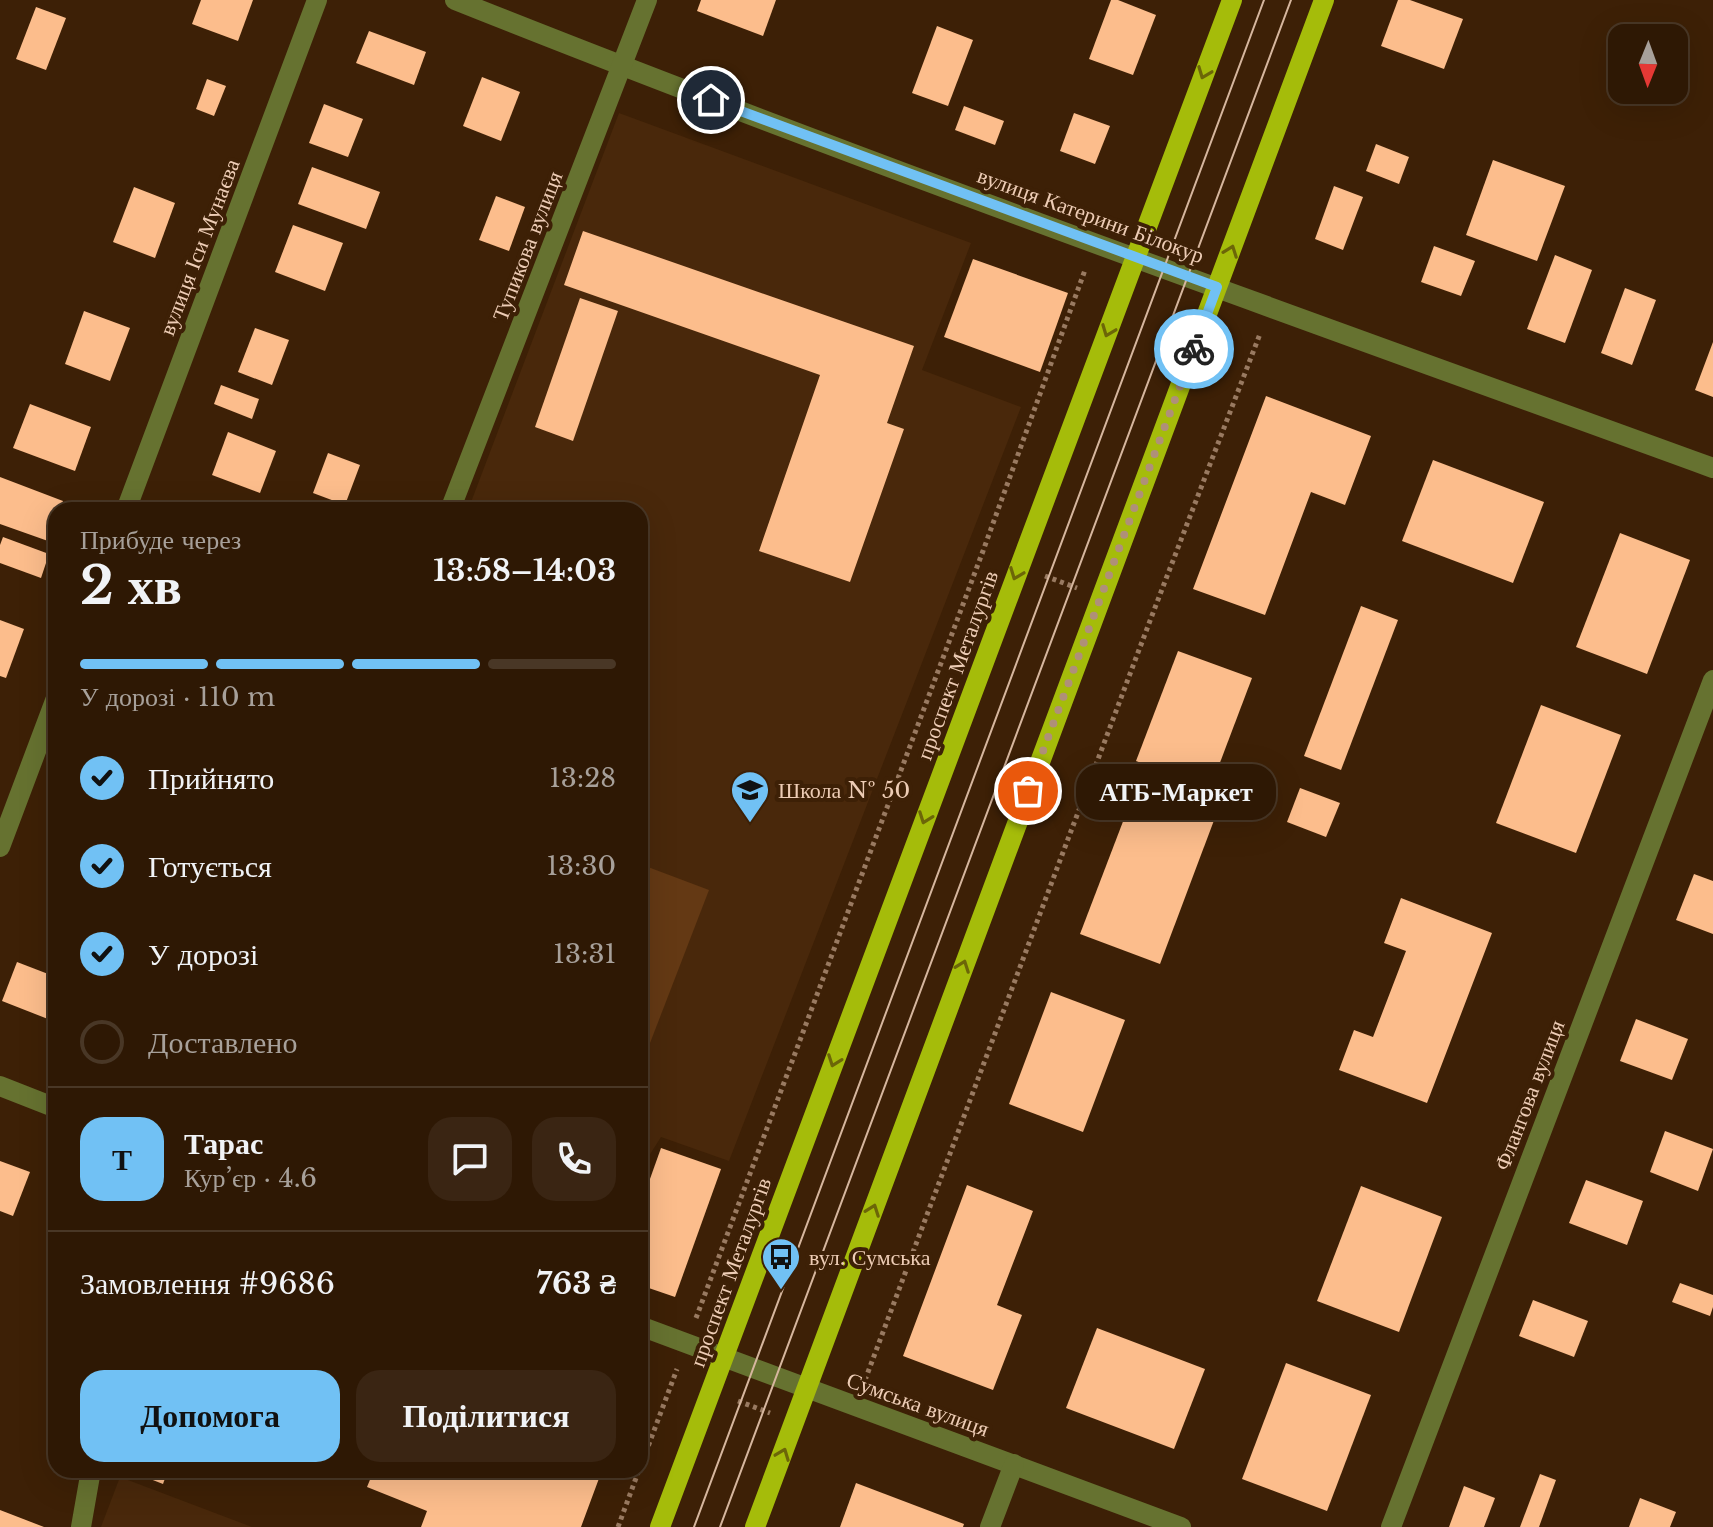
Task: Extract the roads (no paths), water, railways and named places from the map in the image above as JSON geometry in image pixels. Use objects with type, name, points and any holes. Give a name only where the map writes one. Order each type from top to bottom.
[{"type":"main road","name":"проспект Металургів","points":[[660,1527],[1232,0]]},
{"type":"main road","points":[[755,1527],[1324,0]]},
{"type":"street","name":"вулиця Іси Мунаєва","points":[[129,502],[317,0]]},
{"type":"street","name":"вулиця Катерини Білокур","points":[[455,0],[622,67],[1135,258],[1713,468]]},
{"type":"street","name":"Тупикова вулиця","points":[[453,502],[647,0]]},
{"type":"street","name":"Флангова вулиця","points":[[1391,1527],[1713,680]]},
{"type":"street","points":[[0,847],[48,719]]},
{"type":"street","points":[[0,1086],[48,1105]]},
{"type":"street","name":"Сумська вулиця","points":[[648,1329],[1181,1527]]},
{"type":"street","points":[[990,1527],[1014,1464]]},
{"type":"street","points":[[81,1527],[90,1478]]},
{"type":"tram line","points":[[694,1527],[1264,0]]},
{"type":"tram line","points":[[720,1527],[1291,0]]},
{"type":"place","name":"АТБ-Маркет","points":[[1028,791]]},
{"type":"place","name":"Школа № 50","points":[[750,824]]},
{"type":"place","name":"вул. Сумська","points":[[781,1291]]}]
